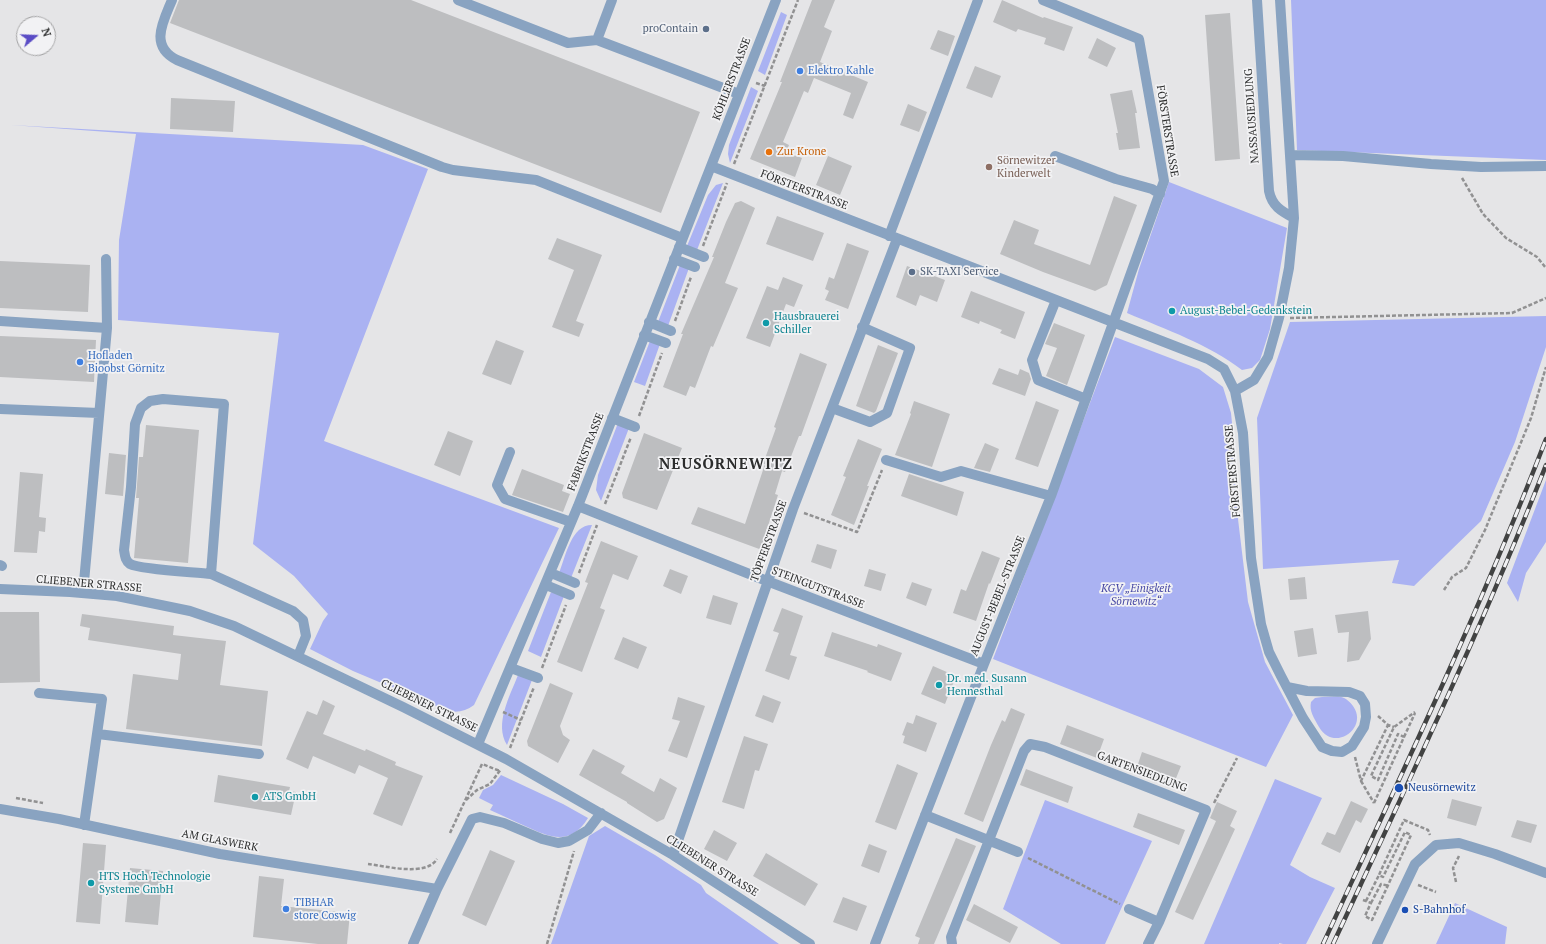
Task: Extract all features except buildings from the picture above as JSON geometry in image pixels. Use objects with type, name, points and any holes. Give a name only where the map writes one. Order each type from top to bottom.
[{"type":"street","points":[[172,0],[162,25],[160,35],[162,47],[169,56],[173,58],[442,167],[453,170],[536,180],[681,242],[702,256]]},
{"type":"street","points":[[458,0],[568,43],[597,40],[739,94]]},
{"type":"street","points":[[597,40],[612,0]]},
{"type":"street","name":"KÖHLERSTRASSE","points":[[711,166],[776,0]]},
{"type":"street","points":[[893,237],[978,0]]},
{"type":"street","name":"FÖRSTERSTRASSE","points":[[1043,0],[1139,39],[1164,181],[1114,323]]},
{"type":"street","name":"NASSAUSIEDLUNG","points":[[1257,0],[1270,198],[1278,209],[1294,218]]},
{"type":"street","points":[[1235,391],[1254,380],[1268,357],[1279,318],[1289,268],[1294,218],[1280,0]]},
{"type":"street","points":[[1290,155],[1343,156],[1460,166],[1546,166]]},
{"type":"street","points":[[1055,156],[1116,179],[1152,189],[1160,194]]},
{"type":"street","name":"FABRIKSTRASSE","points":[[478,744],[551,573],[711,166]]},
{"type":"street","name":"FÖRSTERSTRASSE","points":[[711,166],[1208,359],[1224,369],[1235,391],[1243,433],[1251,558],[1261,624],[1269,652],[1311,732],[1322,747],[1332,751],[1342,752],[1352,746]]},
{"type":"street","name":"TÖPFERSTRASSE","points":[[673,855],[767,581],[862,327],[893,237]]},
{"type":"street","points":[[83,593],[107,328],[106,259]]},
{"type":"street","points":[[674,259],[695,267]]},
{"type":"street","points":[[1056,300],[1032,360],[1038,380],[1086,399]]},
{"type":"street","points":[[0,321],[107,328]]},
{"type":"street","points":[[649,322],[671,331]]},
{"type":"street","name":"AUGUST-BEBEL-STRASSE","points":[[875,944],[1051,496],[1114,323]]},
{"type":"street","points":[[832,408],[870,422],[887,413],[910,348],[862,327]]},
{"type":"street","points":[[644,335],[666,343]]},
{"type":"street","points":[[212,574],[224,404],[163,399],[150,401],[141,408],[135,424],[131,487],[124,550],[125,559],[131,564],[145,567],[212,574],[293,611],[303,620],[306,636],[298,656]]},
{"type":"street","points":[[0,409],[99,414]]},
{"type":"street","points":[[612,418],[635,427]]},
{"type":"street","points":[[510,452],[497,485],[505,499],[571,522]]},
{"type":"street","points":[[886,460],[942,478],[961,471],[1051,496]]},
{"type":"street","name":"STEINGUTSTRASSE","points":[[578,506],[767,581],[984,664]]},
{"type":"street","points":[[551,573],[575,583]]},
{"type":"street","points":[[546,585],[570,595]]},
{"type":"street","name":"CLIEBENER STRASSE","points":[[0,589],[83,593],[138,600],[195,613],[234,626],[506,759],[673,855],[810,944]]},
{"type":"street","points":[[511,668],[538,678]]},
{"type":"street","points":[[1287,686],[1307,691],[1349,692],[1360,696],[1364,704],[1366,717],[1364,727],[1352,746]]},
{"type":"street","points":[[39,693],[102,698],[84,825]]},
{"type":"street","points":[[98,734],[259,754]]},
{"type":"street","name":"GARTENSIEDLUNG","points":[[952,944],[951,937],[1024,751],[1030,744],[1045,747],[1206,810]]},
{"type":"street","name":"AM GLASWERK","points":[[0,809],[59,819],[220,854],[437,889]]},
{"type":"street","points":[[1148,944],[1159,922],[1206,810]]},
{"type":"street","points":[[413,944],[437,889],[472,819],[480,817],[504,823],[542,839],[558,843],[576,838],[588,830],[601,813]]},
{"type":"street","points":[[925,815],[1018,852]]},
{"type":"street","points":[[1377,944],[1415,864],[1436,845],[1459,843],[1495,854],[1546,873]]},
{"type":"street","points":[[1129,909],[1159,922]]},
{"type":"path","points":[[702,256],[731,174],[798,0]]},
{"type":"path","points":[[1460,166],[1461,177],[1483,214],[1506,238],[1537,257],[1546,268]]},
{"type":"path","points":[[671,331],[695,267]]},
{"type":"path","points":[[1279,318],[1512,313],[1546,298]]},
{"type":"path","points":[[575,583],[666,343]]},
{"type":"path","points":[[1444,590],[1452,577],[1466,568],[1485,530],[1531,418],[1546,367]]},
{"type":"path","points":[[793,509],[857,532],[886,460]]},
{"type":"path","points":[[466,800],[477,790],[490,784],[500,771],[570,595]]},
{"type":"path","points":[[494,708],[521,720]]},
{"type":"path","points":[[1352,746],[1361,781],[1374,803],[1415,712]]},
{"type":"path","points":[[1415,712],[1419,714]]},
{"type":"path","points":[[1404,737],[1398,734],[1378,780],[1371,776],[1394,727],[1415,712]]},
{"type":"path","points":[[1361,781],[1388,725],[1394,727]]},
{"type":"path","points":[[1206,810],[1215,803],[1237,758]]},
{"type":"path","points":[[449,835],[482,764],[500,771]]},
{"type":"path","points":[[14,798],[49,804]]},
{"type":"path","points":[[1371,903],[1365,901],[1379,875],[1404,820],[1428,830]]},
{"type":"path","points":[[1379,875],[1383,877],[1405,832],[1411,835],[1388,886],[1372,920],[1365,916],[1381,884],[1388,886]]},
{"type":"path","points":[[546,944],[574,853],[576,838]]},
{"type":"path","points":[[1456,882],[1453,868],[1459,857],[1459,843]]},
{"type":"path","points":[[1018,852],[1038,864],[1129,909]]},
{"type":"path","points":[[366,864],[412,870],[426,868],[436,861],[439,855]]},
{"type":"path","points":[[1407,881],[1436,892]]},
{"type":"green space","points":[[1291,0],[1546,0],[1546,160],[1297,150]]},
{"type":"green space","points":[[781,12],[787,15],[765,75],[758,71]]},
{"type":"green space","points":[[751,87],[758,91],[730,163],[728,154],[729,145]]},
{"type":"green space","points":[[11,125],[363,145],[428,169],[324,441],[559,528],[474,705],[462,711],[448,711],[353,671],[310,649],[323,621],[328,614],[294,576],[253,544],[279,333],[118,320],[119,240],[136,134]]},
{"type":"green space","points":[[1169,182],[1287,228],[1270,329],[1260,360],[1252,368],[1242,370],[1201,345],[1127,313],[1139,269]]},
{"type":"green space","points":[[723,183],[697,250],[687,246],[708,195],[716,185]]},
{"type":"green space","points":[[680,265],[689,268],[668,326],[658,322]]},
{"type":"green space","points":[[1546,316],[1546,347],[1515,442],[1481,521],[1414,586],[1392,583],[1399,560],[1263,569],[1257,418],[1290,322]]},
{"type":"green space","name":"KGV „Einigkeit Sörnewitz“","points":[[1115,337],[1199,369],[1223,387],[1231,413],[1236,463],[1238,519],[1248,602],[1265,662],[1293,715],[1266,767],[993,659]]},
{"type":"green space","points":[[650,341],[660,344],[645,386],[634,382]]},
{"type":"green space","points":[[618,423],[629,428],[601,501],[596,490],[598,475]]},
{"type":"green space","points":[[1546,480],[1546,542],[1526,573],[1518,602],[1507,583]]},
{"type":"green space","points":[[592,525],[571,578],[559,573],[567,550],[574,536],[585,526]]},
{"type":"green space","points":[[551,592],[564,596],[541,657],[528,651]]},
{"type":"green space","points":[[518,675],[532,680],[507,745],[503,737],[503,719]]},
{"type":"green space","points":[[1315,698],[1343,698],[1348,700],[1353,706],[1357,714],[1357,722],[1348,734],[1341,738],[1333,738],[1325,734],[1319,727],[1312,714],[1311,702]]},
{"type":"green space","points":[[501,775],[563,804],[588,818],[574,833],[559,837],[542,833],[490,810],[493,805],[479,798],[483,790],[493,785]]},
{"type":"green space","points":[[1275,779],[1322,798],[1290,865],[1310,877],[1335,888],[1306,944],[1204,944]]},
{"type":"green space","points":[[1045,800],[1152,841],[1105,944],[1061,944],[1003,909]]},
{"type":"green space","points":[[605,826],[655,855],[701,885],[706,893],[779,944],[551,944],[589,836]]},
{"type":"green space","points":[[1455,903],[1507,927],[1505,944],[1436,944]]},
{"type":"railway","points":[[1323,944],[1467,630],[1521,503],[1546,439]]},
{"type":"railway","points":[[1333,944],[1470,646],[1522,526],[1546,465]]},
{"type":"place","name":"proContain","points":[[706,29]]},
{"type":"place","name":"Elektro Kahle","points":[[800,71]]},
{"type":"place","name":"Zur Krone","points":[[769,152]]},
{"type":"place","name":"Sörnewitzer Kinderwelt","points":[[989,167]]},
{"type":"place","name":"SK-TAXI Service","points":[[912,272]]},
{"type":"place","name":"August-Bebel-Gedenkstein","points":[[1172,311]]},
{"type":"place","name":"Hausbrauerei Schiller","points":[[766,323]]},
{"type":"place","name":"Hofladen Bioobst Görnitz","points":[[80,362]]},
{"type":"place","name":"Dr. med. Susann Hennesthal","points":[[939,685]]},
{"type":"place","name":"Neusörnewitz","points":[[1399,788]]},
{"type":"place","name":"ATS GmbH","points":[[255,797]]},
{"type":"place","name":"HTS Hoch Technologie Systeme GmbH","points":[[91,883]]},
{"type":"place","name":"TIBHAR store Coswig","points":[[286,909]]},
{"type":"place","name":"S-Bahnhof","points":[[1405,910]]},
{"type":"district","name":"NEUSÖRNEWITZ","points":[[726,465]]}]
